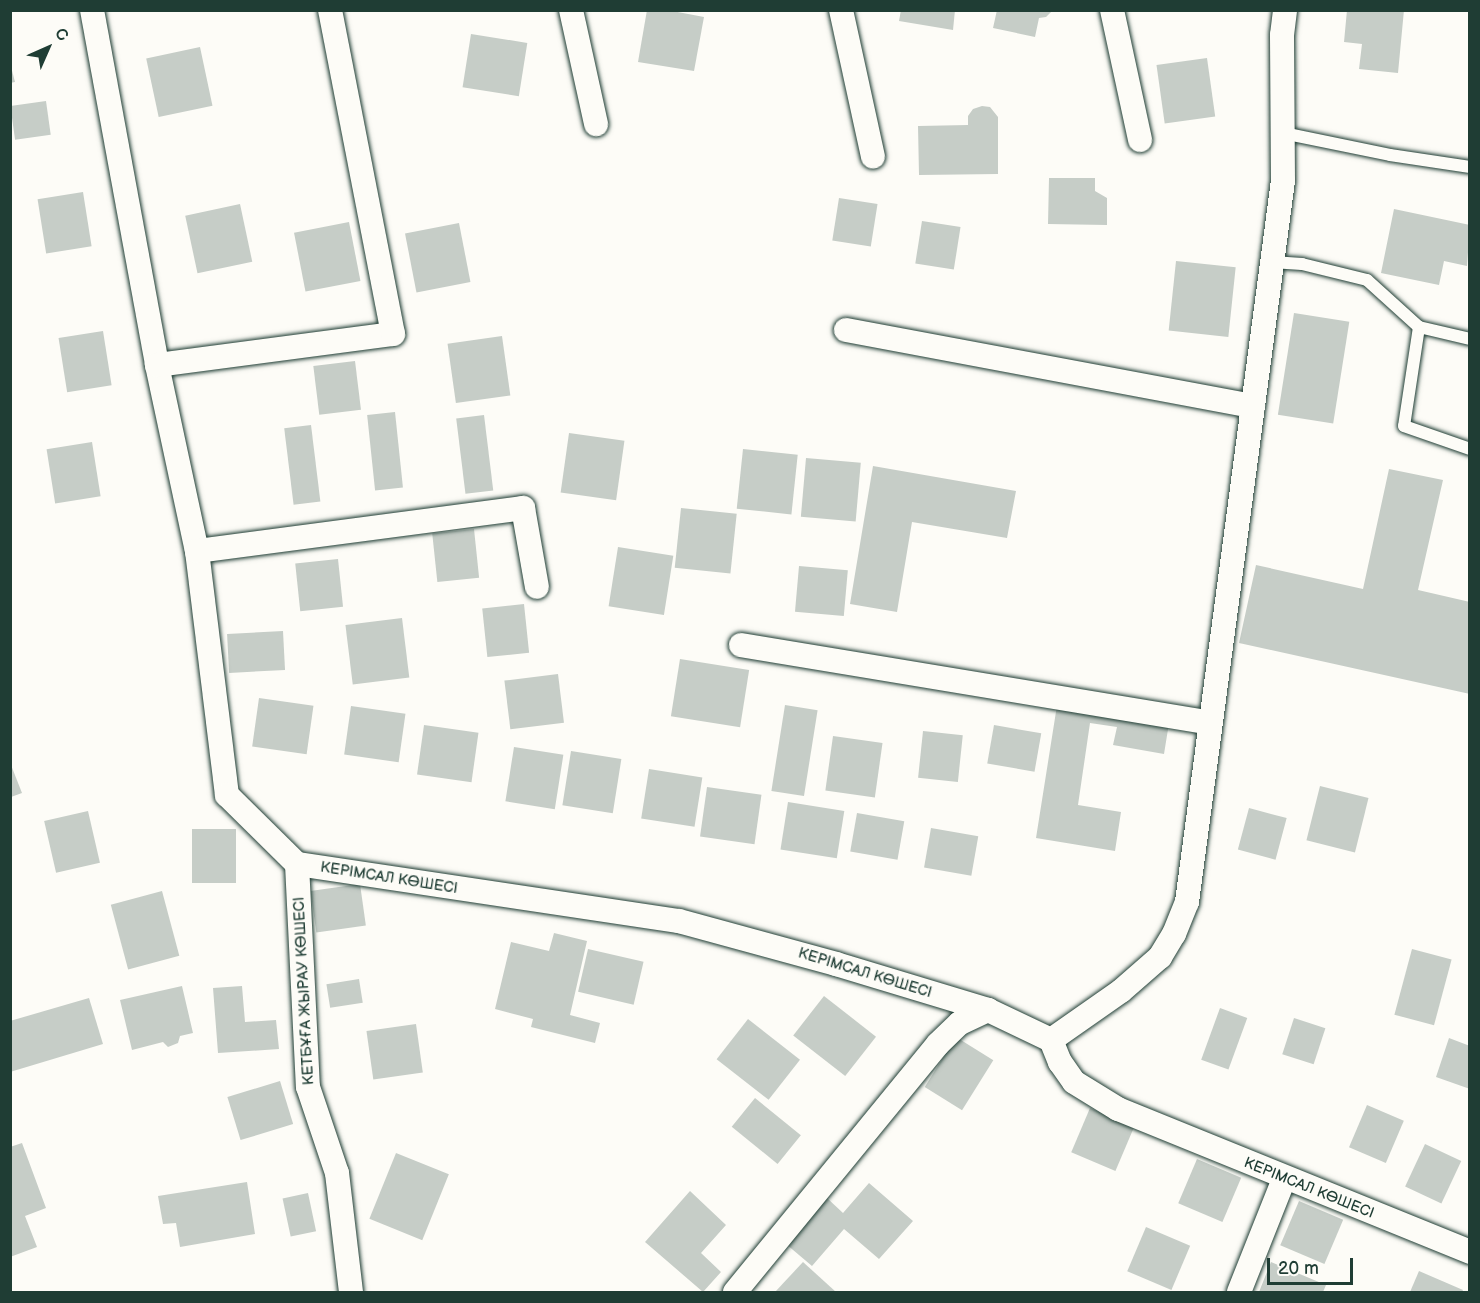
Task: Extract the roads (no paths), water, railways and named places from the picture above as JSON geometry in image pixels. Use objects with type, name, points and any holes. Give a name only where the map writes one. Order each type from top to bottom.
[{"type":"street","points":[[92,10],[157,365],[197,551],[228,795],[297,864]]},
{"type":"street","points":[[157,365],[393,334],[330,10]]},
{"type":"street","points":[[570,10],[596,124]]},
{"type":"street","points":[[840,10],[873,157]]},
{"type":"street","points":[[1112,10],[1140,140]]},
{"type":"street","points":[[1050,1040],[1121,991],[1160,957],[1174,934],[1187,902],[1283,181],[1282,35],[1286,10]]},
{"type":"street","points":[[846,330],[1253,406]]},
{"type":"street","points":[[197,551],[523,508],[537,587]]},
{"type":"street","points":[[741,645],[1210,723]]},
{"type":"street","name":"КЕРІМСАЛ КӨШЕСІ","points":[[297,864],[679,921],[836,964],[988,1011],[1050,1040],[1060,1062],[1074,1082],[1118,1109],[1284,1179],[1470,1252]]},
{"type":"street","name":"КЕТБҰҒА ЖЫРАУ КӨШЕСІ","points":[[297,864],[308,1088],[337,1173],[351,1293]]},
{"type":"street","points":[[735,1293],[938,1044],[960,1023],[988,1011]]},
{"type":"street","points":[[1239,1293],[1284,1179]]},
{"type":"lane","points":[[1282,133],[1390,155],[1470,167]]},
{"type":"lane","points":[[1272,262],[1302,264],[1367,280],[1419,327],[1470,339]]},
{"type":"lane","points":[[1419,327],[1404,426],[1470,449]]}]
